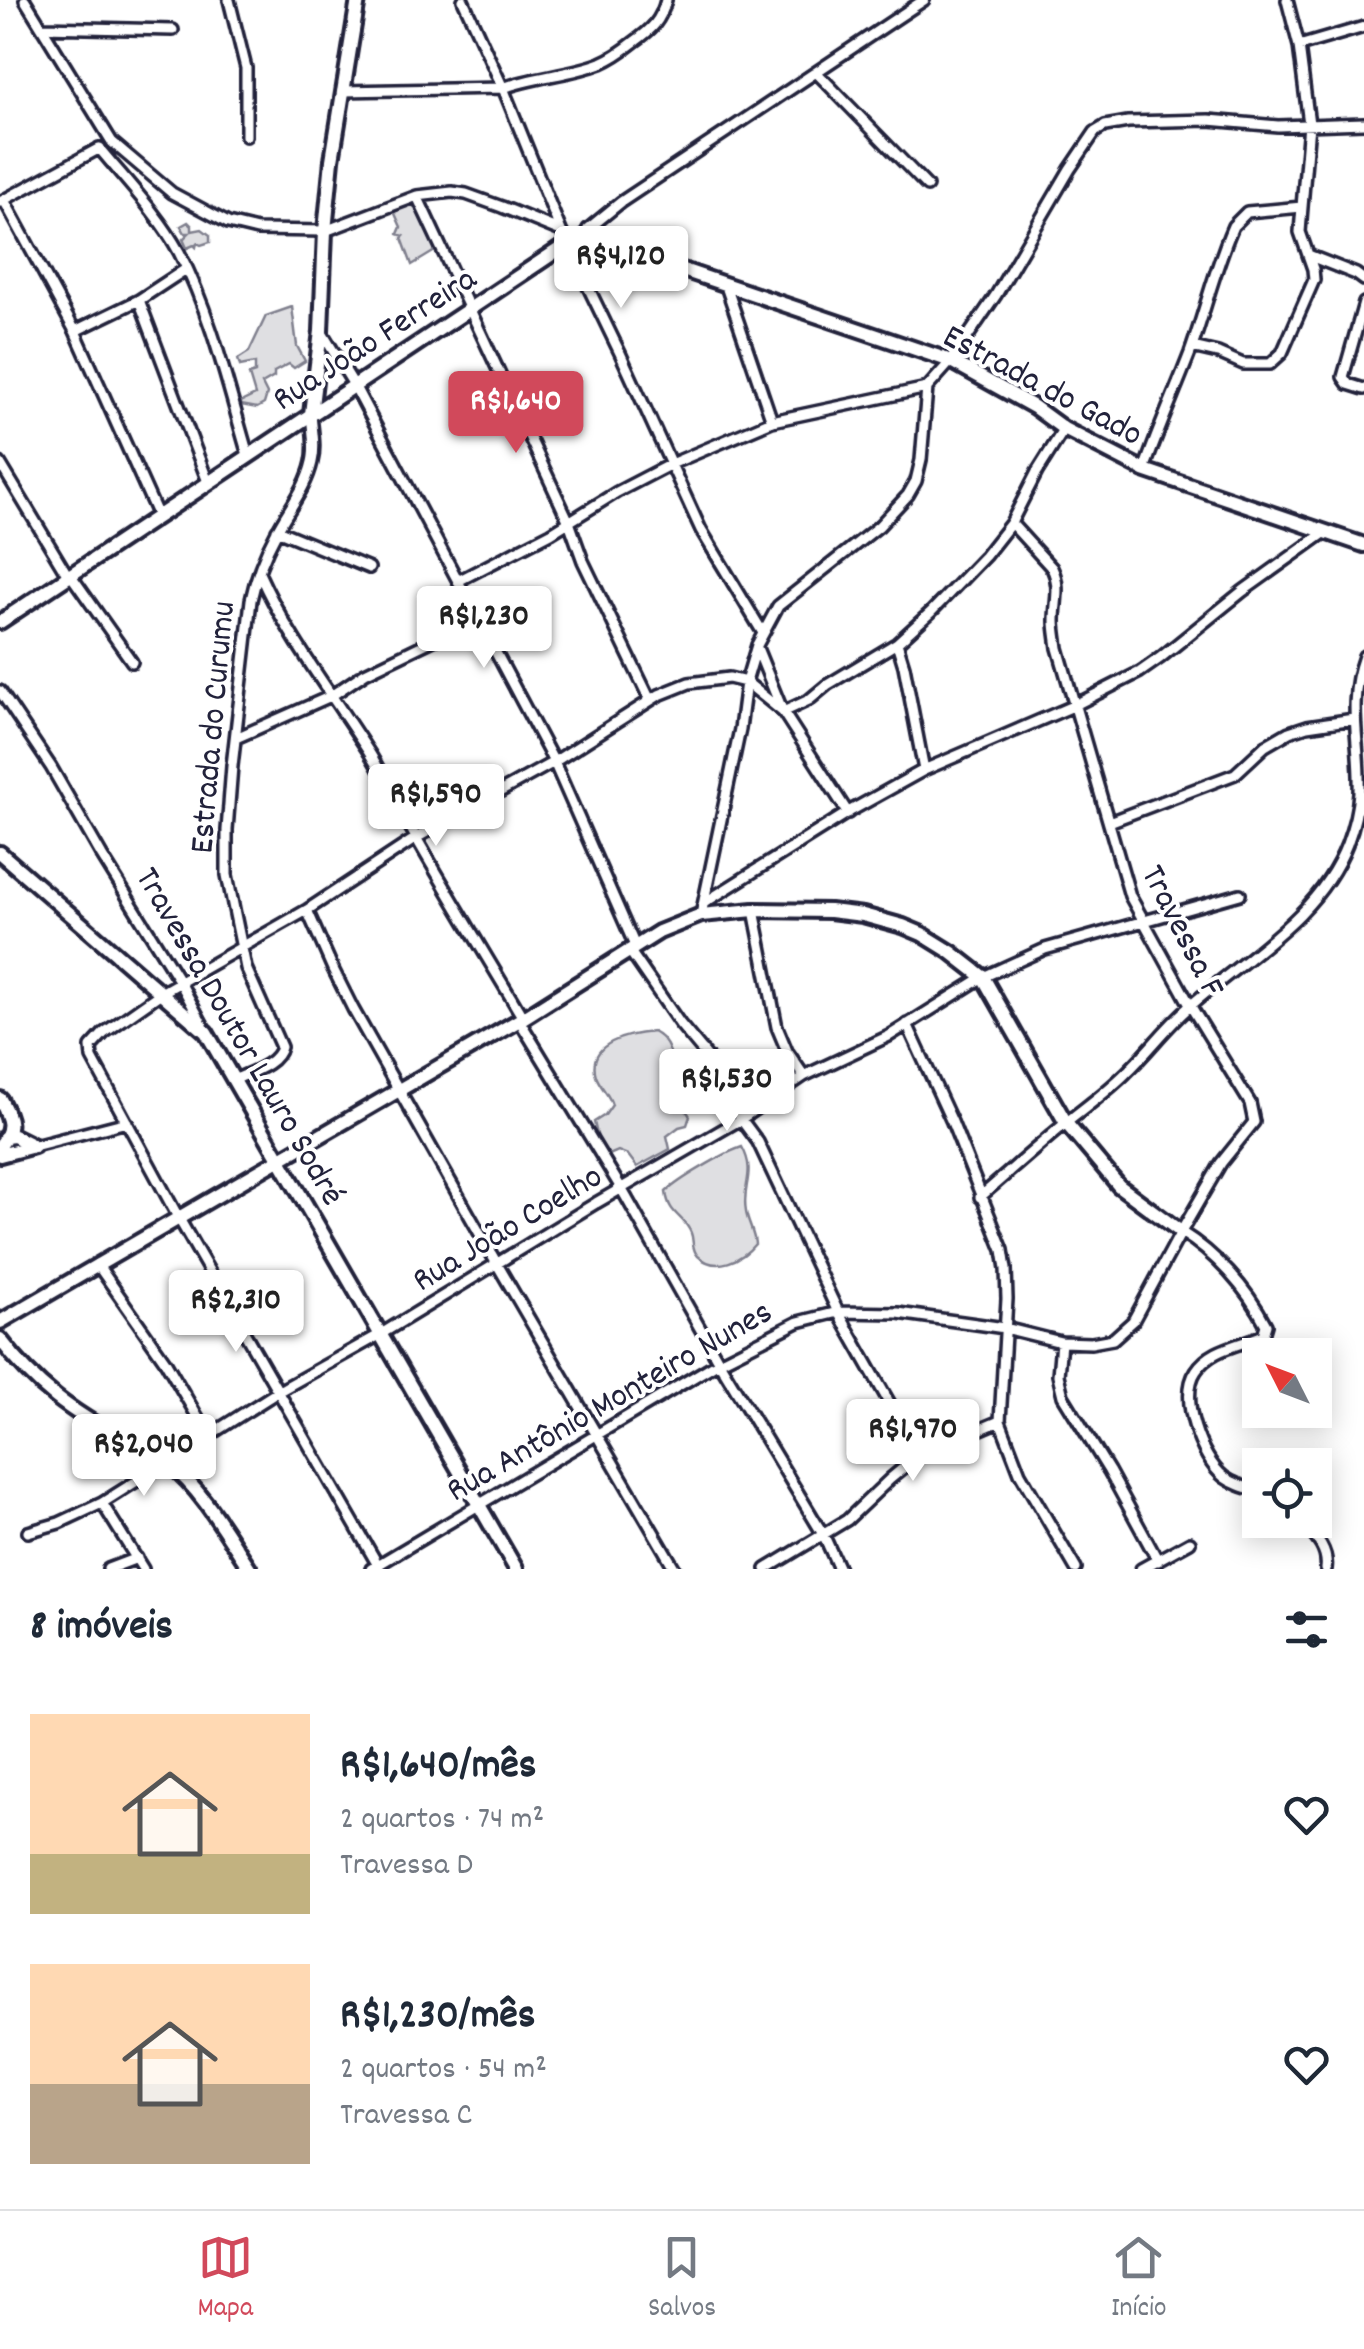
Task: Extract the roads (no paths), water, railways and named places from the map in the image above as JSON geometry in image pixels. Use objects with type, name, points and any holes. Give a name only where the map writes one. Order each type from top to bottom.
[{"type":"street","name":"Estrada do Gado","points":[[25,0],[112,142],[172,193],[228,223],[257,230],[325,231],[417,196],[466,194],[570,239],[627,251],[952,361],[1034,407],[1064,429],[1144,470],[1364,546]]},
{"type":"street","points":[[229,0],[246,68],[246,136]]},
{"type":"street","name":"Estrada do Curumu","points":[[234,1080],[274,1060],[281,1047],[240,948],[226,876],[226,850],[247,622],[258,570],[311,466],[311,414],[321,331],[332,160],[358,0]]},
{"type":"street","points":[[463,0],[670,464],[708,544],[763,632]]},
{"type":"street","points":[[342,91],[503,88],[605,62],[655,26],[666,0]]},
{"type":"street","name":"Rua João Ferreira","points":[[0,622],[469,310],[621,202],[924,0]]},
{"type":"street","points":[[1192,348],[1218,353],[1243,364],[1274,363],[1314,280],[1300,232],[1310,124],[1288,0]]},
{"type":"street","points":[[44,27],[172,30]]},
{"type":"street","points":[[1298,46],[1364,27]]},
{"type":"street","points":[[816,73],[928,186]]},
{"type":"street","points":[[458,581],[670,464],[772,421],[927,388],[952,361],[996,296],[1070,169],[1095,132],[1105,126],[1210,120],[1278,126],[1364,122]]},
{"type":"street","points":[[112,142],[2,201],[75,331],[158,516]]},
{"type":"street","points":[[100,148],[178,250],[195,285],[218,349],[248,456]]},
{"type":"street","points":[[417,196],[650,700]]},
{"type":"street","points":[[1144,470],[1192,348],[1229,236],[1239,219],[1247,212],[1302,207]]},
{"type":"street","points":[[1308,255],[1364,280]]},
{"type":"street","points":[[75,331],[139,300],[186,269]]},
{"type":"street","points":[[726,286],[772,421]]},
{"type":"street","points":[[139,300],[208,482]]},
{"type":"street","points":[[1364,303],[1343,377],[1348,384],[1364,389]]},
{"type":"street","points":[[321,331],[354,385],[554,762],[632,948],[669,1008],[710,1060],[741,1119],[758,1142],[838,1312],[919,1455]]},
{"type":"street","points":[[703,909],[756,646],[778,606],[879,526],[908,495],[921,460],[927,388]]},
{"type":"street","points":[[783,712],[897,643],[968,575],[1011,522],[1064,429]]},
{"type":"street","points":[[0,463],[69,575],[132,662]]},
{"type":"street","name":"Travessa F","points":[[1011,522],[1056,576],[1058,648],[1130,896],[1250,1103],[1254,1122],[1221,1163],[1181,1232]]},
{"type":"street","points":[[277,530],[369,568]]},
{"type":"street","points":[[0,1322],[521,1019],[658,932],[703,909],[848,813],[924,770],[1073,706],[1140,672],[1324,533]]},
{"type":"street","points":[[258,570],[272,605],[371,756],[719,1362],[824,1536],[838,1569]]},
{"type":"street","points":[[236,738],[331,696],[365,674],[479,618]]},
{"type":"street","points":[[897,643],[924,770]]},
{"type":"street","points":[[756,646],[783,712],[848,813]]},
{"type":"street","points":[[980,1197],[1125,1074],[1190,1005],[1290,922],[1331,876],[1357,808],[1359,770],[1354,718],[1356,684],[1364,656]]},
{"type":"street","points":[[376,1568],[178,1216],[90,1050],[94,1042],[161,993],[307,910],[416,838],[554,762],[650,700],[689,683],[729,678],[746,682],[783,712]]},
{"type":"street","name":"Travessa Doutor Lauro Sodré","points":[[0,691],[51,767],[180,982],[516,1569]]},
{"type":"street","points":[[1108,822],[1235,774],[1265,746],[1289,732],[1354,718]]},
{"type":"street","points":[[0,853],[206,1032]]},
{"type":"street","name":"Rua João Coelho","points":[[28,1532],[60,1524],[102,1503],[279,1391],[741,1119],[804,1076],[889,1036],[983,977],[1046,949],[1240,894]]},
{"type":"street","points":[[703,909],[864,915],[904,926],[951,952],[983,977],[1066,1123],[1119,1186],[1200,1244],[1243,1289],[1266,1325],[1263,1335],[1228,1347],[1204,1361],[1192,1378],[1190,1395],[1197,1433],[1208,1460],[1229,1481],[1242,1486]]},
{"type":"street","points":[[307,910],[332,969],[496,1264],[675,1569]]},
{"type":"street","points":[[754,910],[777,1027],[804,1076]]},
{"type":"street","points":[[907,1024],[952,1122],[998,1236],[1006,1268],[1000,1420],[1020,1473],[1076,1569]]},
{"type":"street","points":[[0,1099],[9,1119],[3,1140],[19,1137],[34,1146]]},
{"type":"street","points":[[0,1155],[127,1122]]},
{"type":"street","name":"Rua Antônio Monteiro Nunes","points":[[376,1568],[719,1362],[798,1322],[838,1312],[898,1313],[1005,1328],[1060,1342],[1104,1342],[1121,1334],[1133,1321],[1181,1232]]},
{"type":"street","points":[[98,1264],[165,1360],[208,1435]]},
{"type":"street","points":[[0,1339],[39,1384],[69,1409],[166,1462],[185,1478],[250,1569]]},
{"type":"street","points":[[1060,1342],[1058,1375],[1063,1396],[1158,1561]]},
{"type":"street","points":[[766,1569],[847,1520],[919,1455],[1000,1420]]},
{"type":"street","points":[[102,1503],[143,1569]]},
{"type":"street","points":[[1315,1538],[1324,1548],[1326,1569]]},
{"type":"street","points":[[1141,1569],[1190,1542]]},
{"type":"street","points":[[108,1569],[137,1558]]}]
